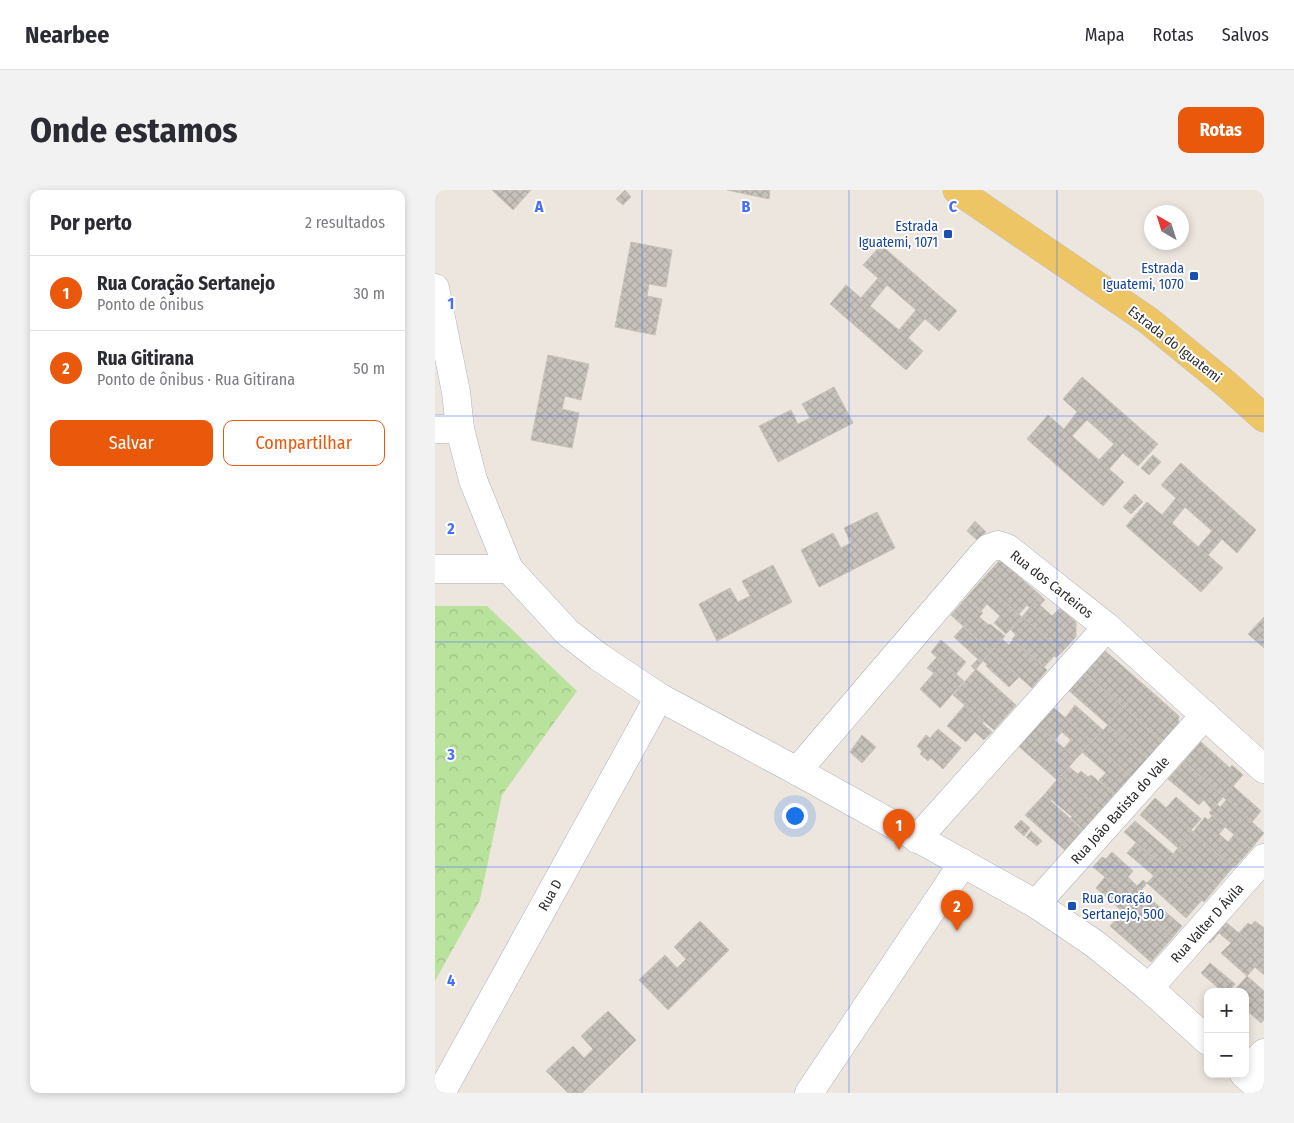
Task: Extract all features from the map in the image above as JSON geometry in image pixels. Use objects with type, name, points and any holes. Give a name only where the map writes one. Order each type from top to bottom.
[{"type":"main road","name":"Estrada do Iguatemi","points":[[957,190],[1149,321],[1264,418]]},
{"type":"street","points":[[436,292],[457,392],[448,428],[473,480],[509,569],[567,632],[599,657],[659,697],[797,771],[1036,904],[1095,944],[1149,988],[1204,1037]]},
{"type":"street","name":"Rua dos Carteiros","points":[[797,771],[989,548],[998,545],[1007,548],[1107,627],[1264,769]]},
{"type":"street","points":[[435,569],[509,569]]},
{"type":"street","points":[[917,839],[1107,627]]},
{"type":"street","name":"Rua D","points":[[441,1093],[659,697]]},
{"type":"street","name":"Rua João Batista do Vale","points":[[1036,904],[1205,715]]},
{"type":"street","name":"Rua Valter D Ávila","points":[[1149,988],[1264,858]]},
{"type":"street","points":[[809,1093],[963,863]]},
{"type":"street","points":[[1249,1069],[1264,1053]]},
{"type":"street","points":[[1248,1078],[1264,1092]]},
{"type":"green space","points":[[435,606],[487,606],[577,691],[502,795],[480,900],[435,981]]},
{"type":"building","points":[[492,190],[531,190],[513,210]]},
{"type":"building","points":[[625,190],[631,197],[623,205],[616,199]]},
{"type":"building","points":[[727,190],[770,190],[769,199]]},
{"type":"building","points":[[631,242],[672,250],[666,287],[649,284],[647,296],[662,299],[655,335],[615,327]]},
{"type":"building","points":[[881,245],[957,311],[939,331],[925,319],[908,338],[923,351],[906,370],[830,304],[846,285],[861,298],[878,278],[863,265]],"holes":[[[887,285],[916,310],[899,330],[870,306]]]},
{"type":"building","points":[[548,355],[589,364],[581,400],[565,396],[562,409],[579,413],[572,448],[531,440]]},
{"type":"building","points":[[1082,377],[1158,444],[1138,466],[1123,453],[1109,469],[1124,482],[1103,506],[1027,439],[1048,415],[1064,429],[1077,412],[1063,399]],"holes":[[[1087,420],[1114,444],[1099,460],[1072,436]]]},
{"type":"building","points":[[834,387],[853,423],[778,462],[759,426],[791,410],[798,424],[810,418],[802,404]]},
{"type":"building","points":[[1153,455],[1161,462],[1149,475],[1141,468]]},
{"type":"building","points":[[1181,463],[1256,530],[1237,553],[1222,539],[1208,555],[1223,568],[1201,592],[1126,526],[1147,502],[1162,515],[1176,498],[1161,485]],"holes":[[[1185,507],[1212,531],[1198,547],[1172,523]]]},
{"type":"building","points":[[1135,494],[1143,502],[1131,514],[1123,507]]},
{"type":"building","points":[[877,512],[895,548],[819,587],[801,550],[833,533],[841,548],[851,543],[844,528]]},
{"type":"building","points":[[975,521],[986,532],[978,541],[967,531]]},
{"type":"building","points":[[1000,560],[1040,595],[1030,608],[1027,605],[1019,614],[981,581]]},
{"type":"building","points":[[773,565],[792,602],[717,641],[699,604],[730,588],[738,602],[750,596],[742,581]]},
{"type":"building","points":[[981,581],[1022,617],[1006,634],[994,623],[1000,616],[987,604],[981,611],[966,598]]},
{"type":"building","points":[[1040,595],[1045,600],[1040,605],[1052,616],[1060,608],[1076,622],[1076,637],[1062,652],[1022,617]]},
{"type":"building","points":[[966,598],[983,613],[979,617],[1005,636],[991,652],[951,615]]},
{"type":"building","points":[[1022,617],[1062,652],[1057,657],[1054,656],[1044,667],[1012,639],[1016,635],[1011,630]]},
{"type":"building","points":[[1264,617],[1264,648],[1248,634]]},
{"type":"building","points":[[963,627],[991,652],[975,670],[971,666],[978,659],[954,637]]},
{"type":"building","points":[[1002,639],[1009,645],[1013,640],[1047,670],[1032,688],[991,652]]},
{"type":"building","points":[[941,640],[966,662],[956,674],[931,652]]},
{"type":"building","points":[[1103,649],[1144,685],[1123,707],[1083,671]]},
{"type":"building","points":[[991,652],[1019,677],[1009,687],[983,661]]},
{"type":"building","points":[[937,657],[964,681],[940,708],[920,689],[934,673],[927,668]]},
{"type":"building","points":[[976,669],[1016,705],[994,730],[953,695]]},
{"type":"building","points":[[1083,671],[1123,707],[1108,725],[1067,689]]},
{"type":"building","points":[[1144,685],[1179,716],[1178,725],[1163,742],[1123,707]]},
{"type":"building","points":[[965,705],[992,732],[984,740],[975,732],[966,742],[947,726]]},
{"type":"building","points":[[1075,705],[1103,730],[1092,742],[1065,718]]},
{"type":"building","points":[[1052,706],[1092,742],[1076,759],[1064,748],[1071,740],[1062,732],[1055,740],[1036,724]]},
{"type":"building","points":[[1123,707],[1163,742],[1148,759],[1108,725]]},
{"type":"building","points":[[1036,723],[1076,759],[1057,780],[1016,744]]},
{"type":"building","points":[[1108,725],[1148,759],[1132,777],[1092,742]]},
{"type":"building","points":[[938,729],[961,748],[943,769],[931,758],[928,761],[920,754],[922,751],[917,746],[926,735],[930,738]]},
{"type":"building","points":[[862,735],[876,747],[862,763],[850,752]]},
{"type":"building","points":[[1092,742],[1132,777],[1116,795],[1099,780],[1106,773],[1082,752]]},
{"type":"building","points":[[1201,742],[1230,768],[1232,765],[1243,775],[1223,797],[1184,761]]},
{"type":"building","points":[[1184,761],[1223,797],[1212,810],[1204,800],[1199,805],[1168,779]]},
{"type":"building","points":[[1069,767],[1078,774],[1081,771],[1088,777],[1091,775],[1117,796],[1102,812],[1061,775]]},
{"type":"building","points":[[1061,775],[1101,811],[1084,830],[1072,817],[1044,795]]},
{"type":"building","points":[[1233,786],[1261,811],[1252,822],[1223,797]]},
{"type":"building","points":[[1044,795],[1085,832],[1067,852],[1025,815]]},
{"type":"building","points":[[1176,797],[1201,819],[1191,830],[1166,808]]},
{"type":"building","points":[[1155,798],[1193,832],[1178,848],[1140,815]]},
{"type":"building","points":[[1227,799],[1264,833],[1251,849],[1209,813],[1217,804],[1220,807]]},
{"type":"building","points":[[1212,816],[1225,827],[1219,834],[1228,842],[1234,835],[1251,849],[1234,868],[1193,832],[1205,817],[1208,820]]},
{"type":"building","points":[[1021,820],[1030,828],[1024,836],[1014,827]]},
{"type":"building","points":[[1135,821],[1173,854],[1163,866],[1124,832]]},
{"type":"building","points":[[1031,831],[1042,841],[1037,846],[1026,837]]},
{"type":"building","points":[[1193,832],[1233,867],[1218,885],[1177,849]]},
{"type":"building","points":[[1136,843],[1163,866],[1154,876],[1127,853]]},
{"type":"building","points":[[1177,849],[1218,885],[1204,902],[1163,866]]},
{"type":"building","points":[[1112,852],[1133,871],[1128,877],[1137,886],[1143,880],[1147,883],[1133,900],[1093,867],[1102,857],[1106,859]]},
{"type":"building","points":[[1163,866],[1202,900],[1186,918],[1147,883]]},
{"type":"building","points":[[1105,877],[1133,900],[1123,912],[1096,888]]},
{"type":"building","points":[[1141,891],[1182,926],[1173,937],[1132,901]]},
{"type":"building","points":[[1132,901],[1173,937],[1151,962],[1110,926],[1123,911],[1126,914],[1132,907],[1129,905]]},
{"type":"building","points":[[1222,919],[1264,954],[1264,957],[1247,976],[1221,953],[1231,943],[1219,933],[1210,943],[1205,939]]},
{"type":"building","points":[[700,921],[729,950],[668,1010],[639,980],[665,955],[677,968],[686,959],[674,947]]},
{"type":"building","points":[[1255,921],[1264,928],[1264,954],[1239,933],[1248,923],[1251,925]]},
{"type":"building","points":[[1264,957],[1264,975],[1255,967]]},
{"type":"building","points":[[1210,963],[1235,984],[1232,988],[1218,988],[1201,973]]},
{"type":"building","points":[[1247,976],[1264,991],[1264,1020],[1261,1023],[1249,1012],[1249,988],[1236,988]]},
{"type":"building","points":[[608,1011],[636,1040],[582,1093],[568,1093],[546,1071],[573,1046],[584,1058],[593,1049],[581,1036]]},
{"type":"place","name":"Estrada Iguatemi, 1071","points":[[948,234]]},
{"type":"place","name":"Estrada Iguatemi, 1070","points":[[1194,276]]},
{"type":"place","name":"Rua Coração Sertanejo","points":[[899,850]]},
{"type":"place","name":"Rua Coração Sertanejo, 500","points":[[1072,906]]},
{"type":"place","name":"Rua Gitirana","points":[[957,931]]}]
